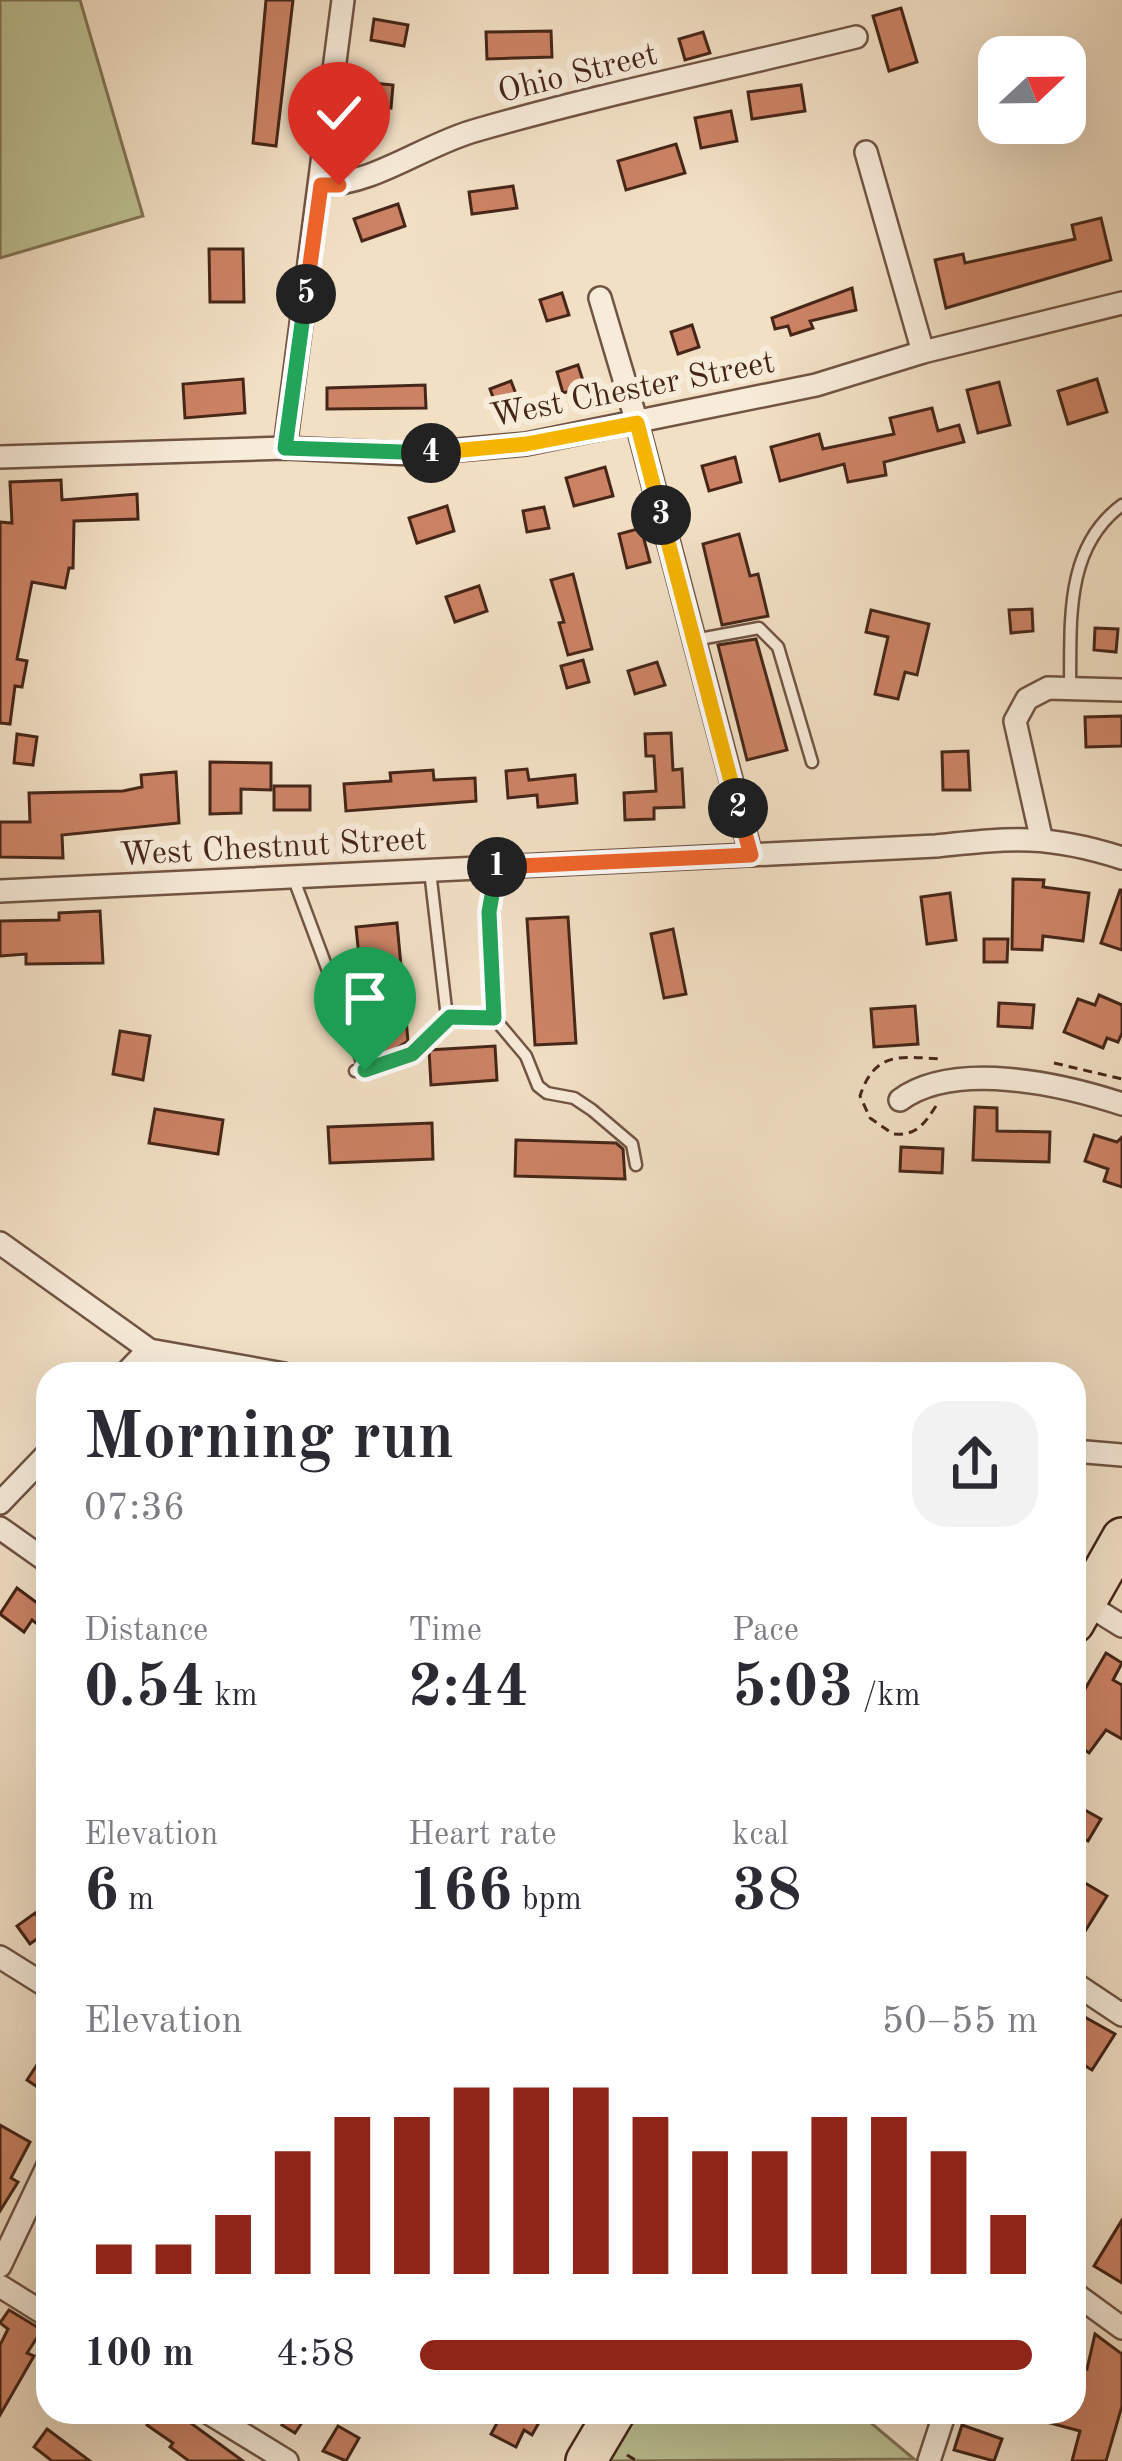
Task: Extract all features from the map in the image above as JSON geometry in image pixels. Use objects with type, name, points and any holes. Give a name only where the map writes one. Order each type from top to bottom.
[{"type":"highway","points":[[1086,1602],[1122,1538]]},
{"type":"highway","points":[[586,2461],[608,2424]]},
{"type":"street","points":[[285,448],[343,0]]},
{"type":"street","name":"Ohio Street","points":[[321,185],[339,185],[472,131],[856,37]]},
{"type":"street","points":[[866,152],[923,352]]},
{"type":"street","points":[[600,298],[751,855]]},
{"type":"street","name":"West Chester Street","points":[[0,457],[285,448],[412,454],[526,444],[816,386],[923,352],[1122,303]]},
{"type":"street","points":[[1041,837],[1015,721],[1027,699],[1037,692],[1070,688],[1122,689]]},
{"type":"street","name":"West Chestnut Street","points":[[0,891],[1041,837],[1122,858]]},
{"type":"street","points":[[900,1100],[920,1085],[1009,1078],[1066,1085],[1122,1104]]},
{"type":"street","points":[[0,1243],[166,1362]]},
{"type":"street","points":[[136,1362],[148,1349]]},
{"type":"street","points":[[148,1349],[219,1362]]},
{"type":"street","points":[[1086,1452],[1122,1455]]},
{"type":"street","points":[[0,1503],[36,1466]]},
{"type":"street","points":[[0,1528],[36,1554]]},
{"type":"street","points":[[1086,1615],[1122,1626]]},
{"type":"street","points":[[0,1958],[36,1980]]},
{"type":"street","points":[[1086,1989],[1119,2005]]},
{"type":"street","points":[[0,2266],[36,2190]]},
{"type":"street","points":[[0,2286],[36,2308]]},
{"type":"street","points":[[1086,2302],[1122,2328]]},
{"type":"street","points":[[227,2424],[287,2461]]},
{"type":"street","points":[[929,2461],[941,2424]]},
{"type":"lane","points":[[1070,688],[1073,589],[1082,556],[1103,519],[1122,505]]},
{"type":"lane","points":[[694,640],[759,628],[778,647],[812,762]]},
{"type":"lane","points":[[494,867],[489,912],[494,1018],[526,1056],[538,1086],[548,1094],[574,1098],[592,1110],[632,1144],[636,1165]]},
{"type":"lane","points":[[430,871],[440,978],[450,1017]]},
{"type":"lane","points":[[293,877],[360,1070],[412,1054],[450,1017],[494,1018]]},
{"type":"green space","points":[[0,0],[80,0],[143,216],[0,258]]},
{"type":"green space","points":[[627,2424],[872,2424],[914,2459],[603,2461]]},
{"type":"building","points":[[266,0],[293,0],[276,146],[253,143]]},
{"type":"building","points":[[901,8],[917,62],[889,71],[873,16]]},
{"type":"building","points":[[374,19],[408,25],[404,46],[371,40]]},
{"type":"building","points":[[551,31],[552,57],[487,59],[486,32]]},
{"type":"building","points":[[703,32],[710,53],[685,60],[679,39]]},
{"type":"building","points":[[364,82],[393,85],[391,108],[362,105]]},
{"type":"building","points":[[801,85],[805,111],[752,119],[748,92]]},
{"type":"building","points":[[731,111],[737,141],[701,148],[695,118]]},
{"type":"building","points":[[676,144],[685,173],[626,190],[618,161]]},
{"type":"building","points":[[513,186],[517,208],[472,214],[469,192]]},
{"type":"building","points":[[398,204],[405,226],[362,241],[354,219]]},
{"type":"building","points":[[1101,218],[1111,260],[946,308],[935,260],[963,254],[965,263],[1075,239],[1072,225]]},
{"type":"building","points":[[209,249],[243,249],[244,302],[210,302]]},
{"type":"building","points":[[852,288],[856,310],[810,321],[813,328],[791,335],[788,326],[775,329],[772,318]]},
{"type":"building","points":[[562,293],[569,315],[547,321],[540,300]]},
{"type":"building","points":[[692,325],[699,347],[678,354],[671,332]]},
{"type":"building","points":[[578,365],[585,387],[563,393],[557,372]]},
{"type":"building","points":[[243,379],[245,413],[185,418],[183,384]]},
{"type":"building","points":[[1097,379],[1107,412],[1068,424],[1058,391]]},
{"type":"building","points":[[511,381],[519,402],[498,411],[490,389]]},
{"type":"building","points":[[999,382],[1010,425],[978,433],[967,390]]},
{"type":"building","points":[[425,385],[426,408],[327,409],[327,388]]},
{"type":"building","points":[[932,408],[938,431],[959,425],[964,442],[884,462],[886,475],[848,482],[844,464],[780,481],[771,447],[819,434],[823,449],[894,434],[890,418]]},
{"type":"building","points":[[735,457],[741,482],[709,491],[702,466]]},
{"type":"building","points":[[605,467],[613,496],[574,506],[566,478]]},
{"type":"building","points":[[61,480],[62,500],[137,494],[138,519],[74,521],[73,568],[69,568],[65,588],[32,582],[17,659],[27,661],[22,687],[15,686],[10,724],[0,723],[0,522],[12,523],[10,482]]},
{"type":"building","points":[[447,506],[454,531],[417,543],[409,518]]},
{"type":"building","points":[[544,507],[549,528],[527,532],[523,511]]},
{"type":"building","points":[[641,528],[650,562],[627,568],[619,534]]},
{"type":"building","points":[[739,534],[750,576],[758,574],[768,616],[722,625],[703,544]]},
{"type":"building","points":[[573,574],[592,649],[568,655],[551,580]]},
{"type":"building","points":[[479,586],[487,611],[455,622],[446,597]]},
{"type":"building","points":[[1032,609],[1033,631],[1011,633],[1009,610]]},
{"type":"building","points":[[871,610],[929,624],[917,675],[905,672],[898,699],[875,694],[888,637],[866,632]]},
{"type":"building","points":[[1095,628],[1118,629],[1116,652],[1094,650]]},
{"type":"building","points":[[756,639],[787,750],[747,760],[718,645]]},
{"type":"building","points":[[583,660],[589,682],[567,688],[561,666]]},
{"type":"building","points":[[657,662],[665,685],[635,694],[628,671]]},
{"type":"building","points":[[1122,716],[1122,746],[1086,747],[1085,717]]},
{"type":"building","points":[[671,733],[673,770],[682,769],[684,807],[654,808],[654,819],[625,820],[624,793],[656,791],[654,756],[646,756],[645,734]]},
{"type":"building","points":[[17,734],[37,737],[33,765],[14,763]]},
{"type":"building","points":[[968,751],[970,790],[943,790],[942,752]]},
{"type":"building","points":[[210,762],[271,763],[271,790],[241,789],[241,813],[210,814]]},
{"type":"building","points":[[527,769],[529,780],[575,775],[577,803],[538,807],[537,795],[508,798],[506,771]]},
{"type":"building","points":[[433,770],[434,780],[475,778],[476,801],[346,811],[344,784],[391,781],[390,773]]},
{"type":"building","points":[[176,772],[179,823],[62,835],[63,858],[0,857],[0,822],[30,822],[29,793],[123,791],[142,787],[141,775]]},
{"type":"building","points":[[274,786],[310,786],[310,810],[274,810]]},
{"type":"building","points":[[1013,879],[1044,880],[1043,887],[1089,893],[1083,941],[1043,936],[1042,950],[1012,949]]},
{"type":"building","points":[[1122,890],[1122,950],[1101,943]]},
{"type":"building","points":[[950,893],[956,940],[927,944],[921,897]]},
{"type":"building","points":[[100,911],[103,963],[26,964],[26,954],[0,956],[0,921],[59,920],[59,913]]},
{"type":"building","points":[[568,917],[576,1043],[535,1045],[527,919]]},
{"type":"building","points":[[397,923],[408,1041],[391,1052],[369,1054],[356,927]]},
{"type":"building","points":[[673,929],[686,994],[664,998],[651,934]]},
{"type":"building","points":[[984,939],[1008,939],[1007,962],[984,962]]},
{"type":"building","points":[[1099,995],[1122,1005],[1122,1033],[1118,1042],[1107,1038],[1103,1048],[1064,1032],[1078,999],[1095,1005]]},
{"type":"building","points":[[999,1003],[1034,1005],[1032,1028],[998,1026]]},
{"type":"building","points":[[915,1006],[918,1044],[874,1047],[871,1009]]},
{"type":"building","points":[[120,1031],[150,1036],[143,1080],[113,1074]]},
{"type":"building","points":[[495,1046],[497,1080],[431,1085],[429,1050]]},
{"type":"building","points":[[975,1107],[997,1108],[997,1131],[1050,1132],[1049,1162],[973,1160]]},
{"type":"building","points":[[155,1109],[223,1120],[218,1154],[149,1143]]},
{"type":"building","points":[[432,1123],[433,1159],[330,1163],[328,1127]]},
{"type":"building","points":[[1094,1135],[1117,1142],[1122,1137],[1122,1187],[1104,1181],[1108,1169],[1085,1161]]},
{"type":"building","points":[[516,1140],[616,1143],[623,1149],[625,1179],[515,1176]]},
{"type":"building","points":[[901,1147],[943,1149],[942,1173],[900,1171]]},
{"type":"building","points":[[17,1588],[36,1602],[36,1623],[32,1620],[24,1632],[0,1614]]},
{"type":"building","points":[[1106,1653],[1122,1663],[1113,1680],[1122,1685],[1122,1739],[1106,1730],[1089,1753],[1086,1751],[1086,1687]]},
{"type":"building","points":[[1086,1811],[1101,1819],[1086,1840]]},
{"type":"building","points":[[1086,1884],[1107,1896],[1086,1930]]},
{"type":"building","points":[[35,1913],[36,1940],[30,1944],[17,1926]]},
{"type":"building","points":[[1086,2018],[1115,2034],[1092,2070],[1086,2066]]},
{"type":"building","points":[[0,2125],[30,2142],[11,2178],[18,2182],[0,2211]]},
{"type":"building","points":[[1122,2220],[1122,2283],[1094,2266]]},
{"type":"building","points":[[9,2310],[36,2326],[36,2339],[27,2353],[34,2356],[0,2415],[0,2345],[8,2329],[0,2323]]},
{"type":"building","points":[[1095,2334],[1122,2354],[1122,2406],[1106,2461],[1072,2461],[1080,2431],[1054,2424],[1086,2424],[1087,2369]]},
{"type":"building","points":[[192,2424],[243,2461],[189,2461],[147,2425]]},
{"type":"building","points":[[283,2424],[301,2424],[295,2433]]},
{"type":"building","points":[[496,2424],[538,2424],[532,2435],[524,2430],[516,2447],[491,2434]]},
{"type":"building","points":[[962,2425],[1002,2439],[994,2461],[954,2450]]},
{"type":"building","points":[[338,2426],[359,2438],[346,2461],[323,2451]]},
{"type":"building","points":[[47,2429],[90,2461],[52,2461],[34,2447]]},
{"type":"route","points":[[339,185],[321,185],[285,448],[412,454],[526,444],[637,423],[751,855],[494,867],[489,912],[494,1018],[450,1017],[412,1054],[365,1070]]}]
